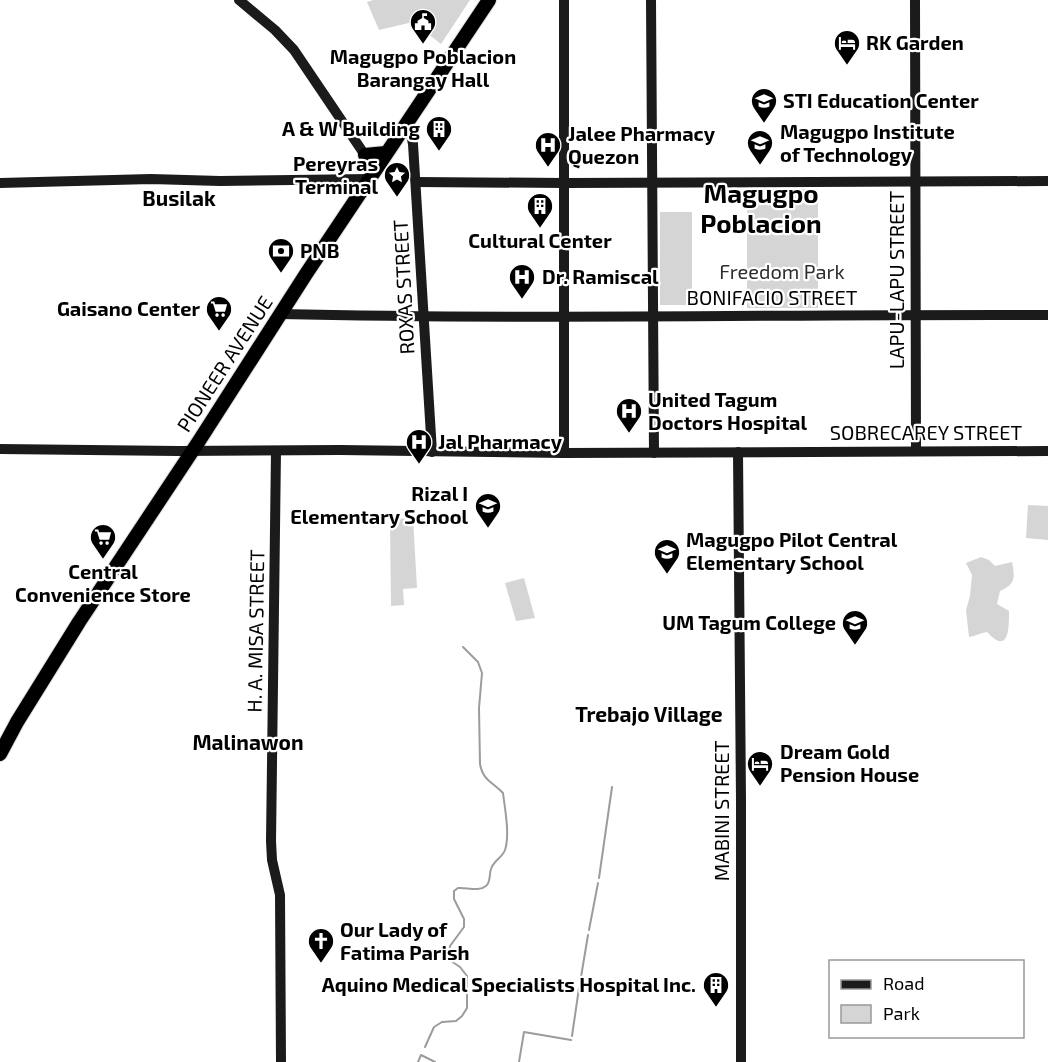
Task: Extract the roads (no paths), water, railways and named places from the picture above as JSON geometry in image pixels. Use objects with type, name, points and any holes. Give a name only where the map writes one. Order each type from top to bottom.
[{"type":"highway","name":"PIONEER AVENUE","points":[[0,754],[17,722],[79,622],[489,0]]},
{"type":"highway","points":[[365,155],[386,153]]},
{"type":"street","points":[[0,183],[151,178],[220,181],[372,175],[365,155],[294,50],[275,30],[239,0]]},
{"type":"street","points":[[564,0],[564,453]]},
{"type":"street","points":[[651,0],[654,453]]},
{"type":"street","name":"LAPU-LAPU STREET","points":[[915,0],[916,451]]},
{"type":"street","name":"ROXAS STREET","points":[[408,120],[413,144],[416,182],[432,452]]},
{"type":"street","points":[[416,182],[1048,181]]},
{"type":"street","name":"BONIFACIO STREET","points":[[280,314],[564,317],[1048,315]]},
{"type":"street","name":"SOBRECAREY STREET","points":[[0,449],[564,453],[1048,451]]},
{"type":"street","name":"H. A. MISA STREET","points":[[276,451],[271,841],[272,860],[280,895],[281,1062]]},
{"type":"street","name":"MABINI STREET","points":[[738,452],[741,1062]]},
{"type":"waterway","points":[[425,1047],[434,1027],[442,1022],[456,1021],[467,1008],[467,976],[451,961],[449,956],[450,946],[464,927],[464,919],[454,899],[454,891],[458,888],[476,889],[486,886],[492,866],[504,853],[507,837],[503,793],[486,778],[480,764],[479,708],[482,673],[478,662],[463,647]]},
{"type":"waterway","points":[[599,878],[612,787]]},
{"type":"waterway","points":[[589,930],[598,883]]},
{"type":"waterway","points":[[580,983],[588,935]]},
{"type":"waterway","points":[[572,1036],[579,988]]},
{"type":"waterway","points":[[519,1062],[524,1032],[571,1040]]},
{"type":"waterway","points":[[418,1062],[421,1055],[435,1062]]},
{"type":"place","name":"Magugpo Poblacion Barangay Hall","points":[[423,45]]},
{"type":"place","name":"RK Garden","points":[[847,66]]},
{"type":"place","name":"STI Education Center","points":[[764,124]]},
{"type":"place","name":"A & W Building","points":[[439,152]]},
{"type":"place","name":"Magugpo Institute of Technology","points":[[760,166]]},
{"type":"place","name":"Jalee Pharmacy Quezon","points":[[548,168]]},
{"type":"place","name":"Pereyras Terminal","points":[[397,198]]},
{"type":"place","name":"Cultural Center","points":[[540,229]]},
{"type":"place","name":"PNB","points":[[281,274]]},
{"type":"place","name":"Dr. Ramiscal","points":[[522,300]]},
{"type":"place","name":"Gaisano Center","points":[[219,332]]},
{"type":"place","name":"United Tagum Doctors Hospital","points":[[629,434]]},
{"type":"place","name":"Jal Pharmacy","points":[[419,465]]},
{"type":"place","name":"Rizal I Elementary School","points":[[488,529]]},
{"type":"place","name":"Central Convenience Store","points":[[103,560]]},
{"type":"place","name":"Magugpo Pilot Central Elementary School","points":[[667,575]]},
{"type":"place","name":"UM Tagum College","points":[[855,646]]},
{"type":"place","name":"Dream Gold Pension House","points":[[760,787]]},
{"type":"place","name":"Our Lady of Fatima Parish","points":[[321,964]]},
{"type":"place","name":"Aquino Medical Specialists Hospital Inc.","points":[[716,1008]]},
{"type":"district","name":"Busilak","points":[[179,199]]},
{"type":"district","name":"Magugpo Poblacion","points":[[761,209]]},
{"type":"district","name":"Trebajo Village","points":[[649,715]]},
{"type":"district","name":"Malinawon","points":[[248,743]]},
{"type":"park label","name":"Freedom Park","points":[[782,272]]}]
